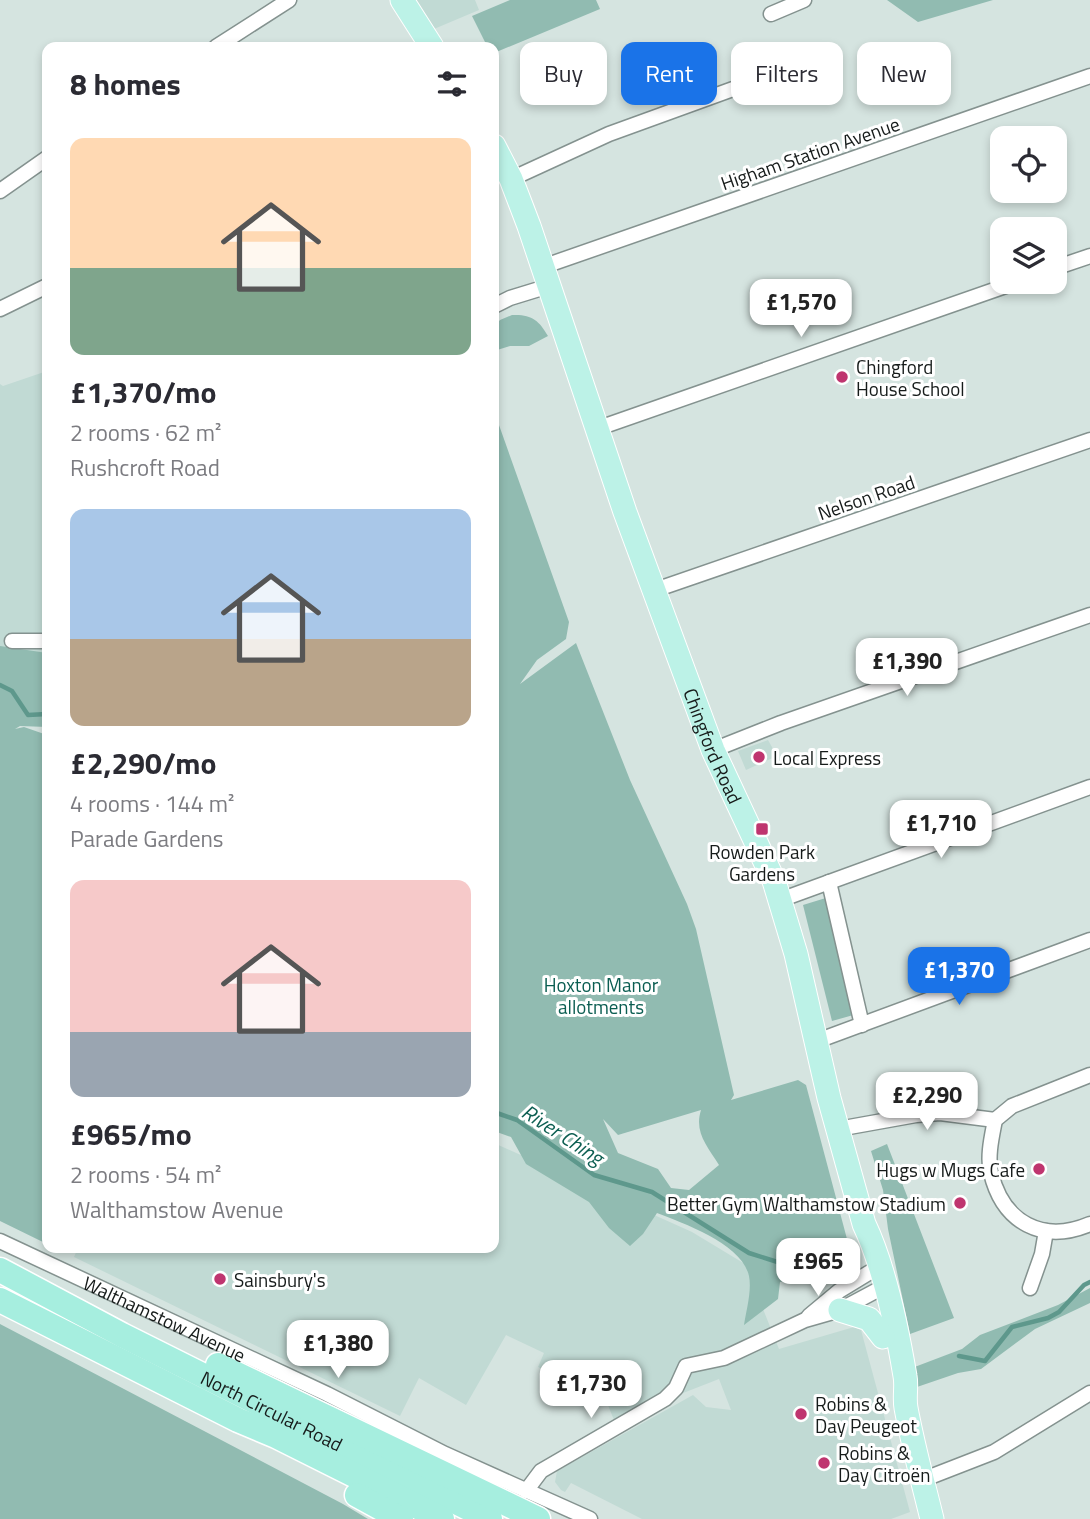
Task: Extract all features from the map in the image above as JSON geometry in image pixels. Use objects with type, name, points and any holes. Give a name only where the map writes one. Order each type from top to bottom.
[{"type":"highway","name":"Walthamstow Avenue","points":[[0,1270],[56,1298]]},
{"type":"highway","name":"North Circular Road","points":[[56,1298],[122,1335],[490,1519]]},
{"type":"highway","points":[[56,1298],[102,1312],[294,1400],[538,1519]]},
{"type":"highway","points":[[0,1300],[238,1420],[269,1445],[401,1519]]},
{"type":"highway","name":"North Circular Road","points":[[238,1420],[276,1436],[442,1519]]},
{"type":"main road","points":[[402,0],[429,42]]},
{"type":"main road","name":"Chingford Road","points":[[499,156],[511,179],[546,276],[596,429],[713,750],[774,881],[796,954],[838,1129],[866,1228],[864,1245],[877,1279],[905,1377],[906,1405],[932,1519]]},
{"type":"main road","name":"Chingford Road","points":[[877,1279],[883,1337],[893,1379],[906,1405]]},
{"type":"main road","points":[[840,1310],[869,1319],[883,1337]]},
{"type":"street","points":[[224,42],[289,0]]},
{"type":"street","points":[[771,14],[804,0]]},
{"type":"street","name":"Higham Station Avenue","points":[[499,304],[546,276],[1090,76]]},
{"type":"street","points":[[511,179],[609,134],[731,90]]},
{"type":"street","points":[[0,191],[42,162]]},
{"type":"street","points":[[1067,264],[1090,256]]},
{"type":"street","points":[[0,309],[42,288]]},
{"type":"street","points":[[596,429],[990,291]]},
{"type":"street","name":"Nelson Road","points":[[655,590],[1090,440]]},
{"type":"street","points":[[713,750],[781,723],[1090,615]]},
{"type":"street","points":[[12,641],[42,641]]},
{"type":"street","points":[[780,900],[1090,787]]},
{"type":"street","points":[[829,882],[862,1024]]},
{"type":"street","points":[[817,1041],[1090,940]]},
{"type":"street","points":[[1090,1075],[1012,1106],[995,1120],[990,1145],[990,1172],[1002,1202],[1013,1216],[1028,1227],[1046,1231],[1062,1231],[1090,1224]]},
{"type":"street","points":[[838,1129],[940,1113],[995,1120]]},
{"type":"street","points":[[1030,1288],[1042,1254],[1046,1231]]},
{"type":"street","name":"Walthamstow Avenue","points":[[0,1241],[327,1394],[522,1490],[590,1519]]},
{"type":"street","points":[[522,1490],[541,1471],[664,1399],[676,1388],[686,1366],[724,1358],[805,1320],[840,1310],[877,1279]]},
{"type":"street","points":[[805,1320],[839,1291],[877,1279]]},
{"type":"street","points":[[922,1480],[994,1452],[1090,1393]]},
{"type":"shaded area","points":[[416,0],[475,0],[479,10],[434,29]]},
{"type":"shaded area","points":[[42,373],[42,677],[0,673],[0,384],[3,386]]},
{"type":"shaded area","points":[[768,740],[777,756],[746,770],[738,751]]},
{"type":"shaded area","points":[[499,1145],[692,1232],[745,1264],[779,1349],[854,1327],[861,1330],[910,1512],[891,1519],[642,1519],[571,1483],[565,1492],[561,1490],[555,1482],[557,1471],[693,1395],[706,1407],[731,1410],[719,1379],[614,1420],[605,1398],[538,1367],[544,1353],[506,1335],[466,1405],[419,1378],[400,1416],[74,1257],[76,1253],[499,1253]]},
{"type":"green space","points":[[510,0],[596,0],[600,9],[499,51],[499,42],[485,42],[472,16]]},
{"type":"green space","points":[[887,0],[993,0],[918,22]]},
{"type":"green space","points":[[512,315],[534,319],[548,336],[529,346],[510,346],[499,349],[500,320]]},
{"type":"green space","name":"Hoxton Manor allotments","points":[[499,425],[569,622],[566,639],[537,660],[520,684],[576,643],[630,780],[696,929],[734,1095],[731,1100],[798,1080],[806,1085],[847,1239],[847,1257],[831,1275],[812,1274],[780,1282],[778,1299],[744,1325],[750,1282],[744,1265],[736,1254],[697,1229],[657,1213],[643,1234],[630,1246],[609,1228],[589,1202],[526,1164],[511,1137],[499,1133]],"holes":[[[701,1110],[699,1125],[703,1139],[719,1165],[689,1190],[671,1188],[658,1169],[618,1153],[603,1119],[618,1135]]]},
{"type":"green space","points":[[0,646],[42,652],[42,727],[20,726],[15,729],[24,727],[42,733],[42,1242],[0,1221]]},
{"type":"green space","points":[[829,897],[857,1014],[832,1021],[803,905]]},
{"type":"green space","points":[[887,1144],[954,1318],[910,1334],[888,1229],[883,1190],[871,1151]]},
{"type":"green space","points":[[1090,1288],[1090,1303],[1035,1329],[981,1369],[958,1373],[917,1387],[912,1368],[962,1349],[980,1335],[1058,1305]]},
{"type":"green space","points":[[0,1324],[343,1504],[368,1519],[0,1519]]},
{"type":"waterway","name":"River Ching","points":[[0,685],[12,691],[28,715],[42,714]]},
{"type":"waterway","name":"River Ching","points":[[499,1114],[517,1120],[594,1175],[652,1192],[749,1253],[787,1265],[833,1258],[844,1263]]},
{"type":"waterway","name":"River Ching","points":[[959,1356],[985,1361],[1012,1327],[1048,1318],[1059,1312],[1090,1282]]},
{"type":"place","name":"Chingford House School","points":[[842,377]]},
{"type":"place","name":"Local Express","points":[[759,757]]},
{"type":"place","name":"Rowden Park Gardens","points":[[762,829]]},
{"type":"place","name":"Hugs w Mugs Cafe","points":[[1039,1169]]},
{"type":"place","name":"Better Gym Walthamstow Stadium","points":[[960,1203]]},
{"type":"place","name":"Sainsbury's","points":[[220,1279]]},
{"type":"place","name":"Robins & Day Peugeot","points":[[801,1414]]},
{"type":"place","name":"Robins & Day Citroën","points":[[824,1463]]}]
